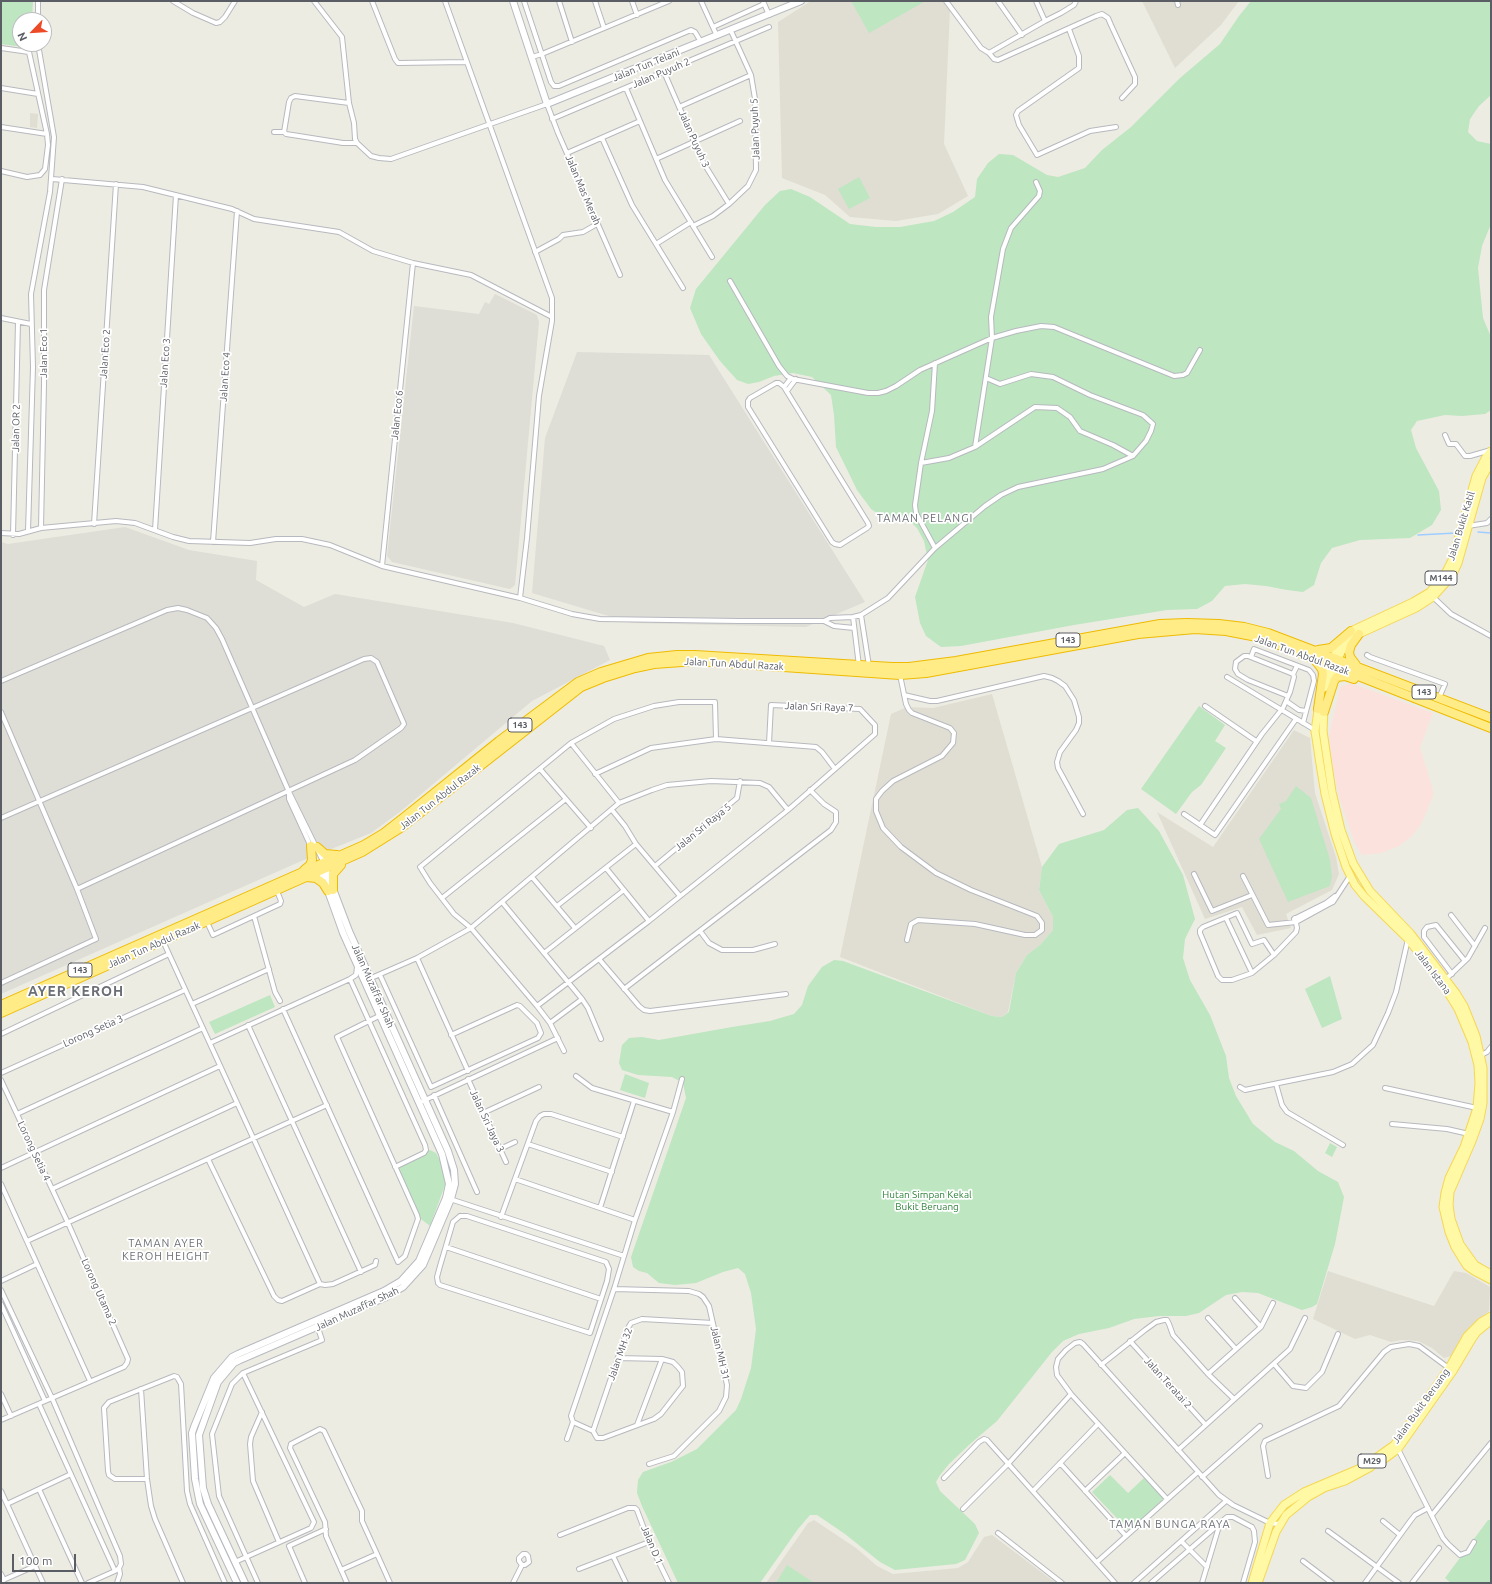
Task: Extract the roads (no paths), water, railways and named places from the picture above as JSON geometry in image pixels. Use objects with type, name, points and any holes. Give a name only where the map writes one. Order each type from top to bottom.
[{"type":"highway","name":"Jalan Tun Abdul Razak","points":[[1,1013],[294,876],[346,857],[391,835],[581,687],[603,678],[654,664],[696,661],[859,668],[926,673],[1138,634],[1195,628],[1226,631],[1257,637],[1311,653],[1401,693],[1491,728]]},
{"type":"highway","points":[[1321,710],[1324,674],[1311,653],[1331,648],[1355,632]]},
{"type":"highway","points":[[1355,632],[1349,652],[1351,660],[1357,666]]},
{"type":"highway","name":"Jalan Tun Abdul Razak","points":[[1334,662],[1357,666],[1491,718]]},
{"type":"highway","points":[[1321,710],[1334,681],[1337,677],[1341,676],[1401,693]]},
{"type":"highway","points":[[294,876],[310,865],[314,847],[325,854],[346,857]]},
{"type":"highway","points":[[330,891],[334,871],[346,857]]},
{"type":"highway","name":"Jalan Tun Abdul Razak","points":[[1,1006],[162,938],[207,922],[277,891],[306,877],[322,867]]},
{"type":"highway","points":[[306,877],[316,878],[330,891]]},
{"type":"main road","points":[[513,1],[547,104]]},
{"type":"main road","name":"Jalan Tun Telani","points":[[547,104],[731,31],[801,1]]},
{"type":"main road","name":"Jalan Bukit Katil","points":[[1334,662],[1341,643],[1355,632],[1430,592],[1446,572],[1452,560],[1476,476],[1491,450]]},
{"type":"main road","name":"Jalan Bukit Katil","points":[[1355,632],[1416,608],[1433,597],[1452,576],[1458,563],[1482,478],[1491,462]]},
{"type":"main road","name":"Jalan Istana","points":[[1334,662],[1316,731],[1326,794],[1340,851],[1350,876],[1364,896],[1410,936],[1440,980],[1458,1009],[1479,1056],[1477,1108],[1469,1134],[1444,1193],[1444,1215],[1455,1247],[1467,1266],[1491,1280]]},
{"type":"main road","name":"Jalan Istana","points":[[1321,710],[1326,762],[1332,792],[1345,842],[1363,882],[1446,979],[1464,1006],[1476,1036],[1484,1085],[1484,1103],[1480,1120],[1472,1141],[1450,1192],[1449,1205],[1451,1219],[1460,1244],[1475,1265],[1491,1274]]},
{"type":"main road","points":[[1345,842],[1347,857],[1352,869],[1350,876],[1354,876],[1368,892],[1377,899]]},
{"type":"main road","name":"Jalan Muzaffar Shah","points":[[322,867],[343,933],[358,965],[368,980]]},
{"type":"main road","name":"Jalan Muzaffar Shah","points":[[330,891],[349,931],[382,1015],[442,1154],[448,1174],[448,1199]]},
{"type":"main road","name":"Jalan Muzaffar Shah","points":[[245,1583],[208,1504],[203,1488],[199,1435],[218,1382],[234,1363],[317,1324],[401,1281],[419,1261],[455,1184],[454,1170],[448,1150],[426,1100],[382,1015]]},
{"type":"main road","name":"Jalan Bukit Beruang","points":[[1252,1583],[1270,1523],[1284,1506],[1294,1498],[1322,1483],[1364,1467],[1394,1445],[1451,1370],[1473,1329],[1491,1316]]},
{"type":"main road","name":"Jalan Bukit Beruang","points":[[1258,1583],[1276,1532],[1281,1522],[1291,1510],[1308,1497],[1324,1488],[1365,1471],[1398,1448],[1475,1335],[1491,1321]]},
{"type":"main road","name":"Jalan Muzaffar Shah","points":[[237,1583],[198,1497],[195,1480],[192,1434],[194,1427],[214,1378],[232,1357],[317,1324]]},
{"type":"street","points":[[38,1],[38,12]]},
{"type":"street","points":[[173,1],[193,13],[216,23],[220,22],[225,17],[235,1]]},
{"type":"street","points":[[274,132],[284,132],[286,134],[343,143],[357,143],[349,103],[342,37],[314,1]]},
{"type":"street","points":[[372,1],[395,59],[398,63],[467,62]]},
{"type":"street","points":[[445,1],[552,298],[552,318],[539,396],[527,538],[520,598]]},
{"type":"street","points":[[524,1],[551,82],[554,86],[691,30],[695,32],[701,43]]},
{"type":"street","points":[[559,1],[572,42]]},
{"type":"street","points":[[595,1],[604,28]]},
{"type":"street","points":[[632,1],[637,15]]},
{"type":"street","points":[[532,57],[572,42],[669,1]]},
{"type":"street","points":[[701,1],[717,36]]},
{"type":"street","points":[[946,1],[981,48],[989,53],[994,60],[998,60],[1102,14],[1108,18],[1135,77],[1135,84],[1122,98]]},
{"type":"street","points":[[998,1],[1022,35]]},
{"type":"street","points":[[1036,1],[1045,20]]},
{"type":"street","points":[[989,53],[1074,5],[1076,1]]},
{"type":"street","points":[[712,27],[763,3],[769,15]]},
{"type":"street","name":"Jalan Puyuh 2","points":[[552,119],[769,27]]},
{"type":"street","points":[[1069,29],[1080,56],[1079,68],[1018,111],[1016,115],[1019,125],[1037,154],[1090,131],[1116,127]]},
{"type":"street","name":"Jalan Puyuh 5","points":[[656,244],[692,224],[713,216],[729,204],[748,186],[755,174],[755,99],[752,75],[731,31]]},
{"type":"street","points":[[1,48],[30,52],[48,145],[45,169],[40,175],[36,177],[27,177],[1,171]]},
{"type":"street","points":[[28,531],[33,367],[31,294],[52,178],[54,137],[39,52]]},
{"type":"street","name":"Jalan Puyuh 3","points":[[664,72],[703,162],[729,204]]},
{"type":"street","points":[[679,107],[752,75]]},
{"type":"street","points":[[1,88],[38,94]]},
{"type":"street","points":[[626,88],[665,180],[712,257]]},
{"type":"street","points":[[284,132],[289,102],[291,98],[295,96],[349,103]]},
{"type":"street","name":"Jalan Mas Merah","points":[[547,104],[552,119],[620,275]]},
{"type":"street","name":"Jalan Tun Telani","points":[[357,143],[372,156],[392,159],[547,104]]},
{"type":"street","points":[[567,153],[640,121]]},
{"type":"street","points":[[656,159],[740,121]]},
{"type":"street","points":[[1,127],[47,134]]},
{"type":"street","points":[[602,138],[628,196],[683,288]]},
{"type":"street","points":[[52,178],[143,187],[237,211],[254,219],[339,232],[373,251],[413,264],[471,275],[552,318]]},
{"type":"street","name":"Jalan Eco 1","points":[[41,528],[44,290],[62,179]]},
{"type":"street","points":[[975,447],[992,338],[991,317],[1003,249],[1011,228],[1039,196],[1040,191],[1036,182]]},
{"type":"street","name":"Jalan Eco 2","points":[[94,524],[116,184]]},
{"type":"street","name":"Jalan Eco 3","points":[[155,530],[176,195]]},
{"type":"street","name":"Jalan Eco 4","points":[[213,542],[237,211]]},
{"type":"street","points":[[535,252],[559,239],[563,234],[583,232],[597,224]]},
{"type":"street","name":"Jalan Eco 6","points":[[382,566],[413,264]]},
{"type":"street","points":[[730,281],[784,374],[791,378],[868,393],[878,393],[896,386],[920,370],[992,338],[1031,327],[1054,327],[1174,376],[1187,373],[1200,350]]},
{"type":"street","points":[[1,318],[31,324]]},
{"type":"street","name":"Jalan OR 2","points":[[13,535],[18,322]]},
{"type":"street","points":[[935,363],[932,411],[921,463],[915,505],[922,524],[936,548]]},
{"type":"street","points":[[1,533],[13,535],[41,528],[116,521],[126,522],[190,541],[250,543],[276,539],[302,539],[330,545],[382,566],[520,598],[572,614],[600,619],[824,621],[830,618],[853,617],[861,615],[888,598],[936,548],[985,506],[1001,495],[1018,486],[1103,469],[1133,456],[1146,441],[1151,431],[1153,424],[1143,414],[1090,395],[1053,377],[1031,374],[1000,384],[986,378]]},
{"type":"street","points":[[785,389],[791,378]]},
{"type":"street","points":[[785,389],[796,379]]},
{"type":"street","points":[[779,383],[785,389],[868,522],[869,526],[867,528],[840,545],[832,542],[748,407],[748,401],[750,398],[769,387],[779,383]]},
{"type":"street","points":[[921,463],[948,458],[975,447],[1035,407],[1057,408],[1070,417],[1080,431],[1133,456]]},
{"type":"street","points":[[1445,436],[1449,444],[1456,444],[1465,456],[1491,450]]},
{"type":"street","points":[[1468,526],[1486,523],[1491,519]]},
{"type":"street","points":[[1433,597],[1451,614],[1491,636]]},
{"type":"street","points":[[1,681],[160,613],[178,608],[195,612],[207,618],[216,628],[222,639],[322,867]]},
{"type":"street","points":[[861,615],[869,669]]},
{"type":"street","points":[[853,617],[859,668]]},
{"type":"street","points":[[824,621],[834,626],[854,628]]},
{"type":"street","points":[[1251,657],[1254,649],[1309,670],[1314,681],[1303,723]]},
{"type":"street","points":[[1367,655],[1445,684],[1439,698]]},
{"type":"street","points":[[1288,696],[1248,680],[1236,672],[1236,662],[1244,656],[1251,657],[1293,674]]},
{"type":"street","points":[[1,818],[364,659],[371,658],[377,662],[404,724],[401,728],[355,760],[289,792],[77,889]]},
{"type":"street","points":[[1200,825],[1256,741],[1282,710],[1290,692],[1294,676],[1293,674],[1297,666]]},
{"type":"street","points":[[900,671],[907,707],[912,713],[950,728],[954,734],[953,743],[942,756],[893,781],[882,791],[876,799],[876,810],[883,828],[901,847],[936,873],[971,890],[1036,916],[1042,923],[1042,930],[1035,935],[1025,935],[975,924],[918,920],[911,924],[907,940]]},
{"type":"street","points":[[904,695],[930,701],[937,701],[1044,676],[1058,681],[1065,686],[1074,700],[1078,710],[1079,723],[1076,730],[1060,752],[1057,762],[1058,768],[1083,814]]},
{"type":"street","points":[[1227,677],[1316,731]]},
{"type":"street","points":[[1286,701],[1299,710],[1306,711]]},
{"type":"street","points":[[564,1051],[550,1023],[471,928],[454,914],[420,870],[422,865],[571,743],[614,719],[654,706],[679,702],[714,702],[716,739]]},
{"type":"street","name":"Jalan Sri Raya 7","points":[[769,743],[771,705],[860,709],[875,725],[875,734],[835,769]]},
{"type":"street","points":[[1205,706],[1256,741]]},
{"type":"street","points":[[1,712],[38,802],[77,889],[96,939],[1,983]]},
{"type":"street","points":[[1184,814],[1215,835],[1296,719]]},
{"type":"street","points":[[537,1006],[649,921],[788,810],[835,769],[822,752],[816,747],[716,739],[651,748],[595,774]]},
{"type":"street","points":[[571,743],[619,803]]},
{"type":"street","points":[[540,769],[591,828]]},
{"type":"street","points":[[368,980],[417,958],[471,928],[619,803],[667,786],[711,781],[740,781],[760,783],[768,787],[788,810]]},
{"type":"street","name":"Jalan Sri Raya 5","points":[[655,866],[737,798],[740,781]]},
{"type":"street","points":[[624,989],[831,830],[836,822],[836,812],[824,804],[810,790]]},
{"type":"street","points":[[442,898],[566,799]]},
{"type":"street","points":[[612,810],[625,826],[636,844],[680,896]]},
{"type":"street","points":[[557,906],[636,844]]},
{"type":"street","points":[[606,868],[649,921]]},
{"type":"street","points":[[1194,874],[1212,911],[1252,895]]},
{"type":"street","points":[[1243,876],[1268,925],[1290,922],[1326,903],[1336,896],[1350,876]]},
{"type":"street","points":[[532,877],[575,928]]},
{"type":"street","points":[[544,953],[624,890]]},
{"type":"street","points":[[207,922],[213,935],[280,904],[281,901],[277,891]]},
{"type":"street","points":[[502,902],[582,999],[588,1008],[601,1039]]},
{"type":"street","points":[[1274,955],[1264,940],[1252,944],[1237,913],[1202,927],[1200,930],[1218,976],[1222,980],[1232,980],[1252,973],[1274,955],[1296,932],[1295,920]]},
{"type":"street","points":[[1451,915],[1475,946]]},
{"type":"street","points":[[254,916],[280,1001]]},
{"type":"street","points":[[1226,918],[1252,973]]},
{"type":"street","points":[[1452,974],[1426,940],[1423,934],[1424,930],[1428,927],[1436,925],[1465,961]]},
{"type":"street","points":[[1446,979],[1465,961],[1485,928]]},
{"type":"street","points":[[700,931],[710,943],[722,950],[753,950],[775,944]]},
{"type":"street","points":[[1240,1086],[1245,1090],[1276,1084],[1333,1072],[1352,1064],[1374,1044],[1396,992],[1410,936]]},
{"type":"street","points":[[162,938],[320,1284]]},
{"type":"street","points":[[1,1034],[169,954]]},
{"type":"street","points":[[417,958],[468,1071]]},
{"type":"street","points":[[599,959],[639,1006],[650,1011],[786,994]]},
{"type":"street","points":[[210,1043],[350,979],[356,975],[358,965]]},
{"type":"street","points":[[192,1004],[269,969]]},
{"type":"street","points":[[380,974],[431,1087],[538,1038],[541,1033],[539,1026],[520,1006],[517,1005],[451,1035]]},
{"type":"street","points":[[350,979],[425,1145],[426,1150],[424,1153],[395,1167]]},
{"type":"street","name":"Lorong Setia 3","points":[[1,1074],[185,990]]},
{"type":"street","points":[[550,1023],[582,999]]},
{"type":"street","points":[[283,1009],[398,1262],[405,1256],[418,1219],[417,1215],[336,1037],[382,1015]]},
{"type":"street","points":[[248,1025],[361,1272]]},
{"type":"street","points":[[17,1114],[203,1028]]},
{"type":"street","points":[[420,1104],[434,1095],[558,1038]]},
{"type":"street","points":[[1479,1056],[1487,1052],[1491,1047]]},
{"type":"street","points":[[1,1168],[220,1066]]},
{"type":"street","points":[[576,1076],[592,1088],[672,1112]]},
{"type":"street","name":"Jalan Sri Jaya 3","points":[[468,1079],[506,1162]]},
{"type":"street","points":[[567,1439],[573,1422],[571,1416],[682,1079]]},
{"type":"street","name":"Lorong Setia 4","points":[[1,1080],[68,1222]]},
{"type":"street","points":[[1276,1084],[1282,1106],[1287,1112],[1343,1145]]},
{"type":"street","points":[[483,1113],[539,1087]]},
{"type":"street","points":[[1385,1088],[1477,1108]]},
{"type":"street","points":[[434,1095],[477,1192]]},
{"type":"street","points":[[600,1208],[634,1101]]},
{"type":"street","points":[[52,1190],[237,1103]]},
{"type":"street","points":[[27,1241],[327,1105]]},
{"type":"street","points":[[501,1217],[538,1118],[547,1113],[623,1137]]},
{"type":"street","points":[[1392,1124],[1469,1134]]},
{"type":"street","points":[[500,1149],[515,1142]]},
{"type":"street","points":[[528,1144],[612,1172]]},
{"type":"street","points":[[208,1159],[274,1296],[278,1300],[282,1301],[320,1284],[325,1286],[333,1284],[375,1265],[376,1261]]},
{"type":"street","points":[[515,1179],[635,1220]]},
{"type":"street","points":[[1,1184],[90,1381],[1,1420]]},
{"type":"street","points":[[448,1199],[624,1256]]},
{"type":"street","points":[[487,1223],[490,1213]]},
{"type":"street","points":[[493,1225],[496,1215]]},
{"type":"street","points":[[467,1216],[493,1225],[606,1262],[610,1269],[590,1333],[443,1286],[438,1283],[437,1277],[453,1222],[457,1217],[467,1216]]},
{"type":"street","name":"Lorong Utama 2","points":[[68,1222],[128,1359],[124,1367],[90,1381]]},
{"type":"street","points":[[446,1247],[601,1299]]},
{"type":"street","points":[[2,1279],[37,1264]]},
{"type":"street","name":"Jalan MH 31","points":[[614,1289],[694,1292],[699,1294],[707,1301],[727,1385],[726,1397],[718,1411],[674,1456],[649,1464]]},
{"type":"street","points":[[1,1290],[52,1398],[120,1556],[120,1574],[117,1583]]},
{"type":"street","points":[[1235,1298],[1261,1327]]},
{"type":"street","points":[[1208,1374],[1261,1327],[1273,1303]]},
{"type":"street","points":[[1,1304],[45,1401]]},
{"type":"street","points":[[1208,1318],[1236,1349]]},
{"type":"street","points":[[1178,1450],[1205,1424],[1290,1349],[1305,1318]]},
{"type":"street","name":"Jalan MH 32","points":[[593,1431],[628,1328],[637,1320],[642,1319],[713,1323]]},
{"type":"street","points":[[1101,1365],[1156,1322],[1167,1320],[1173,1335],[1208,1374],[1234,1399]]},
{"type":"street","points":[[258,1583],[219,1496],[212,1434],[232,1384],[244,1373],[322,1340],[317,1324]]},
{"type":"street","points":[[1274,1364],[1293,1386],[1306,1388],[1322,1372],[1338,1334]]},
{"type":"street","name":"Jalan Teratai 2","points":[[1130,1341],[1205,1424]]},
{"type":"street","points":[[1167,1499],[1071,1394],[1056,1371],[1057,1363],[1066,1350],[1075,1343],[1080,1342],[1084,1344],[1101,1365],[1202,1477],[1226,1501],[1270,1523],[1275,1527],[1276,1532]]},
{"type":"street","points":[[1268,1476],[1264,1446],[1265,1441],[1339,1406],[1384,1352],[1391,1347],[1409,1344],[1419,1346],[1451,1370]]},
{"type":"street","points":[[573,1422],[593,1431],[597,1438],[603,1438],[654,1419],[661,1414],[683,1386],[682,1372],[673,1362],[662,1359],[618,1358]]},
{"type":"street","points":[[637,1425],[662,1359]]},
{"type":"street","points":[[235,1562],[310,1528],[313,1525],[314,1520],[244,1373]]},
{"type":"street","points":[[147,1479],[112,1478],[108,1471],[104,1408],[109,1402],[170,1376],[174,1376],[180,1380],[187,1491],[194,1514],[225,1583]]},
{"type":"street","points":[[141,1389],[147,1479],[152,1512],[183,1583]]},
{"type":"street","points":[[1,1394],[11,1416]]},
{"type":"street","points":[[963,1509],[1008,1464],[1071,1394]]},
{"type":"street","points":[[39,1404],[114,1571]]},
{"type":"street","points":[[262,1412],[251,1437],[250,1444],[253,1481],[279,1542]]},
{"type":"street","points":[[1033,1491],[1098,1424]]},
{"type":"street","points":[[1202,1477],[1260,1426]]},
{"type":"street","points":[[348,1583],[326,1536],[325,1522],[290,1446],[291,1444],[322,1429],[362,1511],[362,1521],[390,1583]]},
{"type":"street","points":[[944,1478],[979,1442],[984,1439],[987,1440],[1115,1583]]},
{"type":"street","points":[[1432,1515],[1491,1443]]},
{"type":"street","points":[[1398,1448],[1443,1538],[1460,1554],[1468,1552],[1474,1542]]},
{"type":"street","points":[[1085,1491],[1125,1454]]},
{"type":"street","points":[[1060,1463],[1126,1536]]},
{"type":"street","points":[[1097,1562],[1198,1472]]},
{"type":"street","points":[[7,1504],[71,1474]]},
{"type":"street","points":[[39,1489],[82,1583]]},
{"type":"street","points":[[1,1491],[43,1583]]},
{"type":"street","points":[[1134,1583],[1226,1501]]},
{"type":"street","name":"Jalan D 1","points":[[560,1534],[628,1508],[635,1508],[649,1542],[669,1583]]},
{"type":"street","points":[[1365,1583],[1415,1515],[1428,1508]]},
{"type":"street","points":[[1151,1583],[1228,1517],[1233,1517],[1252,1527],[1254,1531],[1255,1542],[1243,1583]]},
{"type":"street","points":[[1383,1521],[1400,1535]]},
{"type":"street","points":[[1270,1523],[1278,1524],[1281,1522]]},
{"type":"street","points":[[1202,1583],[1220,1523]]},
{"type":"street","points":[[306,1583],[289,1546],[326,1529]]},
{"type":"street","points":[[1328,1531],[1400,1583]]},
{"type":"street","points":[[998,1533],[1062,1583]]},
{"type":"street","points":[[1181,1541],[1207,1567]]},
{"type":"street","points":[[580,1569],[649,1542]]},
{"type":"street","points":[[1412,1583],[1439,1548]]},
{"type":"street","points":[[341,1570],[376,1554]]},
{"type":"street","points":[[613,1556],[626,1583]]},
{"type":"street","points":[[1303,1561],[1332,1583]]},
{"type":"street","points":[[513,1583],[522,1565]]},
{"type":"street","points":[[1,1574],[2,1581],[35,1566]]},
{"type":"street","points":[[88,1583],[119,1568]]},
{"type":"waterway","points":[[1478,532],[1491,533]]},
{"type":"waterway","points":[[1418,535],[1456,533]]},
{"type":"district","name":"TAMAN PELANGI","points":[[925,518]]},
{"type":"district","name":"AYER KEROH","points":[[76,991]]},
{"type":"district","name":"TAMAN AYER KEROH HEIGHT","points":[[166,1249]]},
{"type":"district","name":"TAMAN BUNGA RAYA","points":[[1170,1524]]},
{"type":"park label","name":"Hutan Simpan Kekal Bukit Beruang","points":[[927,1200]]}]
